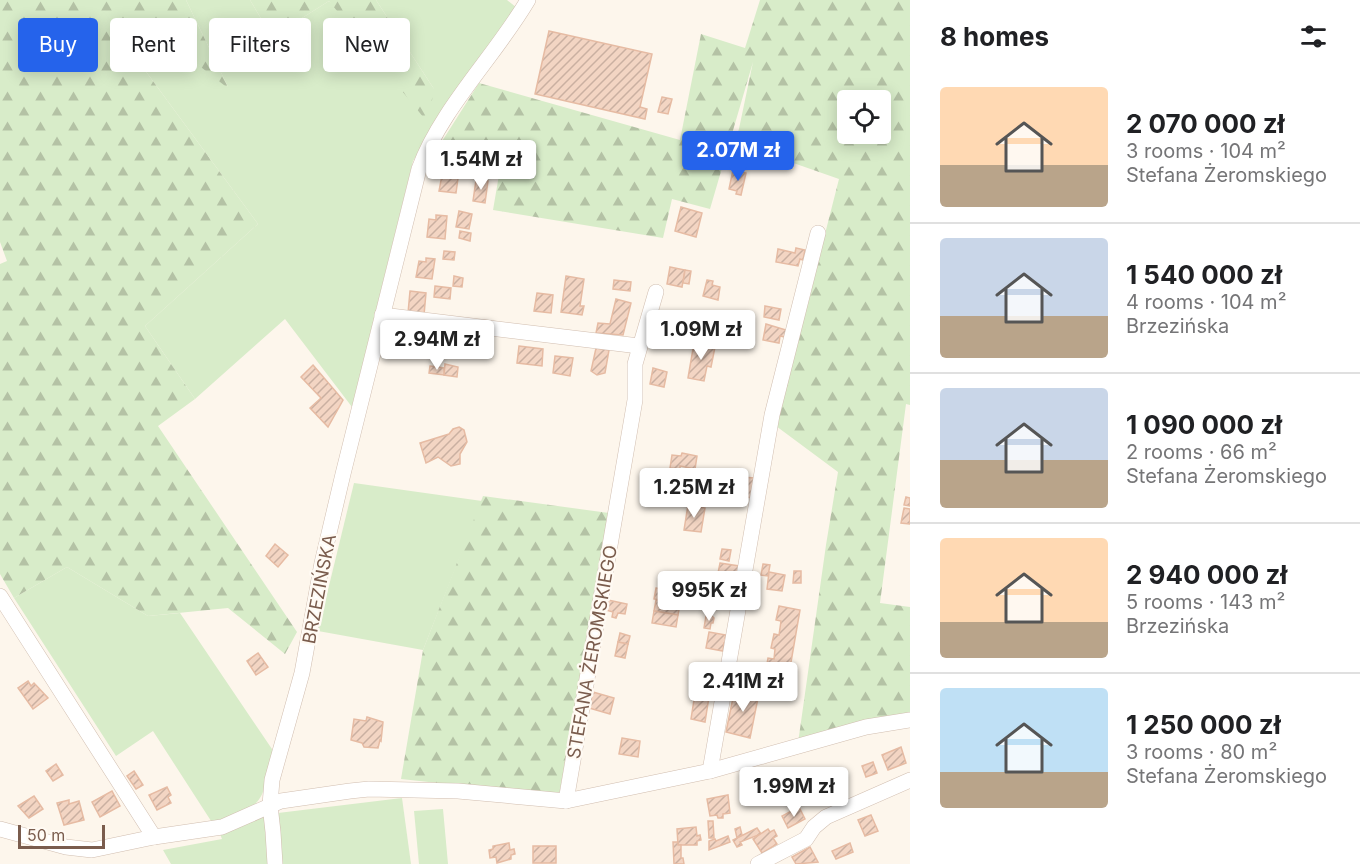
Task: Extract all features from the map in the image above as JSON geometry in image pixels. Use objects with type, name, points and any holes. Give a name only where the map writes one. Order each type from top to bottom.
[{"type":"street","name":"BRZEZIŃSKA","points":[[275,864],[270,805],[272,780],[302,673],[322,563],[410,202],[424,156],[443,121],[511,29],[528,0]]},
{"type":"street","points":[[710,771],[772,415],[818,233]]},
{"type":"street","name":"STEFANA ŻEROMSKIEGO","points":[[566,801],[635,400],[635,364],[656,292]]},
{"type":"street","points":[[382,315],[639,346]]},
{"type":"street","points":[[0,596],[154,837]]},
{"type":"street","points":[[0,829],[66,847],[92,849],[222,827],[281,801],[369,789],[458,790],[566,801],[710,771],[866,727],[910,720]]},
{"type":"street","points":[[758,864],[806,839],[814,827],[826,817],[910,780]]},
{"type":"green space","points":[[0,0],[186,0],[195,18],[110,18],[110,72],[146,72],[258,224],[145,326],[195,399],[158,426],[297,632],[285,654],[228,608],[148,616],[67,567],[14,598],[0,574],[0,264],[7,261],[0,242]]},
{"type":"green space","points":[[186,0],[250,0],[261,18],[209,18],[209,48],[197,18],[195,18]]},
{"type":"green space","points":[[250,0],[376,0],[388,18],[343,18],[329,1],[302,18],[261,18]]},
{"type":"green space","points":[[376,0],[507,0],[517,8],[440,118],[413,161],[352,407],[285,319],[195,399],[145,326],[258,224],[146,72],[197,72],[197,63],[228,87],[221,72],[311,72],[311,18],[302,18],[329,1],[349,18],[323,18],[323,72],[410,72],[410,69],[434,89],[410,52],[410,18],[388,18]]},
{"type":"green space","points":[[760,0],[910,0],[910,405],[906,404],[880,603],[910,607],[910,717],[798,743],[838,472],[776,426],[839,179],[736,143],[753,62],[710,209],[672,199],[663,238],[493,210],[500,169],[432,157],[479,83],[680,140],[701,34],[745,48]]},
{"type":"green space","points":[[197,23],[209,48],[209,72],[221,72],[229,89],[197,64]]},
{"type":"green space","points":[[410,52],[434,89],[428,123],[387,72],[410,72]]},
{"type":"green space","points":[[354,483],[482,501],[423,650],[318,631]]},
{"type":"green space","points":[[483,496],[609,513],[559,796],[401,779],[423,650]]},
{"type":"green space","points":[[67,567],[148,616],[180,613],[274,752],[263,793],[252,807],[213,824],[153,731],[116,756],[14,598]]},
{"type":"green space","points":[[402,798],[411,864],[279,864],[278,813]]},
{"type":"green space","points":[[443,809],[448,864],[419,864],[414,811]]},
{"type":"green space","points":[[266,815],[270,864],[171,864],[163,850],[222,839],[220,834]]},
{"type":"building","points":[[549,31],[652,54],[640,107],[647,109],[645,119],[535,94]]},
{"type":"building","points":[[662,97],[672,99],[668,114],[658,112]]},
{"type":"building","points":[[449,170],[459,171],[456,193],[439,191],[442,175],[448,176]]},
{"type":"building","points":[[733,170],[746,173],[741,195],[729,189]]},
{"type":"building","points":[[476,180],[488,181],[485,203],[473,201]]},
{"type":"building","points":[[681,207],[702,213],[696,237],[675,231]]},
{"type":"building","points":[[459,211],[472,214],[469,229],[456,227]]},
{"type":"building","points":[[436,215],[447,216],[445,239],[427,237],[429,219],[436,220]]},
{"type":"building","points":[[460,231],[471,233],[470,241],[459,238]]},
{"type":"building","points":[[796,248],[805,250],[803,260],[800,259],[798,266],[776,262],[778,249],[795,253]]},
{"type":"building","points":[[444,251],[455,252],[454,260],[443,259]]},
{"type":"building","points":[[426,258],[435,259],[432,279],[416,277],[419,261],[426,262]]},
{"type":"building","points":[[670,267],[685,270],[682,287],[667,284]]},
{"type":"building","points":[[685,270],[691,271],[689,284],[683,283]]},
{"type":"building","points":[[454,276],[463,278],[462,287],[453,286]]},
{"type":"building","points":[[566,276],[584,279],[580,306],[584,306],[582,315],[561,312]]},
{"type":"building","points":[[614,280],[631,282],[630,291],[613,289]]},
{"type":"building","points":[[707,280],[713,281],[712,285],[720,287],[718,300],[703,296]]},
{"type":"building","points":[[435,286],[451,288],[450,299],[434,297]]},
{"type":"building","points":[[410,291],[426,293],[424,315],[408,313]]},
{"type":"building","points":[[537,293],[553,295],[551,313],[534,311]]},
{"type":"building","points":[[616,299],[631,303],[623,335],[596,333],[598,323],[610,324]]},
{"type":"building","points":[[765,306],[781,309],[779,320],[764,317]]},
{"type":"building","points":[[654,324],[668,326],[666,338],[652,336]]},
{"type":"building","points":[[766,324],[786,330],[785,337],[780,336],[779,343],[763,340]]},
{"type":"building","points":[[433,335],[444,337],[442,349],[432,348]]},
{"type":"building","points":[[694,343],[715,347],[711,367],[707,366],[704,381],[688,378]]},
{"type":"building","points":[[519,346],[543,349],[542,366],[517,363]]},
{"type":"building","points":[[596,348],[609,350],[605,373],[597,375],[591,371]]},
{"type":"building","points":[[555,356],[573,358],[570,376],[553,373]]},
{"type":"building","points":[[445,364],[458,367],[457,377],[444,375]]},
{"type":"building","points":[[313,365],[343,400],[328,427],[310,408],[321,398],[301,377]]},
{"type":"building","points":[[430,366],[444,368],[444,375],[429,373]]},
{"type":"building","points":[[653,368],[667,372],[664,387],[650,384]]},
{"type":"building","points":[[459,427],[464,430],[467,442],[460,454],[460,464],[451,466],[438,457],[426,463],[420,443],[449,434],[453,429]]},
{"type":"building","points":[[682,453],[697,456],[695,469],[680,466],[680,469],[670,468],[672,455],[681,456]]},
{"type":"building","points":[[739,477],[755,478],[752,498],[736,495]]},
{"type":"building","points":[[906,497],[910,498],[910,506],[904,505]]},
{"type":"building","points":[[688,505],[705,508],[701,532],[684,530]]},
{"type":"building","points":[[904,508],[910,509],[910,524],[901,523]]},
{"type":"building","points":[[275,544],[288,555],[278,567],[266,556]]},
{"type":"building","points":[[722,549],[731,550],[729,561],[720,559]]},
{"type":"building","points":[[720,563],[739,566],[737,580],[732,579],[732,575],[718,573]]},
{"type":"building","points":[[763,564],[770,565],[768,576],[761,575]]},
{"type":"building","points":[[794,571],[801,571],[801,583],[793,583]]},
{"type":"building","points":[[769,572],[785,575],[782,591],[767,589]]},
{"type":"building","points":[[656,588],[680,592],[678,603],[654,599]]},
{"type":"building","points":[[608,600],[627,604],[625,614],[618,613],[616,618],[612,617],[613,612],[606,610]]},
{"type":"building","points":[[656,600],[680,604],[678,615],[654,611]]},
{"type":"building","points":[[779,606],[800,610],[786,691],[770,688],[772,676],[765,675],[768,658],[774,659],[775,649],[771,648],[774,634],[779,635],[781,621],[776,620]]},
{"type":"building","points":[[654,611],[678,615],[676,627],[652,623]]},
{"type":"building","points":[[711,615],[714,618],[710,629],[704,628],[706,616]]},
{"type":"building","points":[[709,632],[726,635],[725,638],[729,639],[727,644],[724,643],[723,651],[706,648]]},
{"type":"building","points":[[620,633],[630,636],[628,644],[618,642]]},
{"type":"building","points":[[618,642],[628,644],[625,658],[615,656]]},
{"type":"building","points":[[258,653],[268,667],[256,675],[247,661]]},
{"type":"building","points":[[28,681],[31,686],[34,683],[48,698],[33,709],[18,688]]},
{"type":"building","points":[[697,681],[711,684],[705,722],[691,719]]},
{"type":"building","points":[[735,688],[759,693],[750,738],[726,732]]},
{"type":"building","points":[[593,692],[614,698],[610,714],[589,708]]},
{"type":"building","points":[[367,717],[383,722],[378,748],[364,747],[362,743],[351,740],[354,719],[366,721]]},
{"type":"building","points":[[622,738],[640,741],[638,757],[619,754]]},
{"type":"building","points":[[901,747],[906,763],[888,770],[882,755]]},
{"type":"building","points":[[873,762],[877,773],[866,777],[862,766]]},
{"type":"building","points":[[56,764],[63,775],[53,781],[46,771]]},
{"type":"building","points":[[134,771],[143,785],[136,789],[127,776]]},
{"type":"building","points":[[830,778],[839,792],[821,799],[815,784]]},
{"type":"building","points":[[803,784],[805,789],[803,790],[808,799],[801,802],[794,787]]},
{"type":"building","points":[[167,787],[171,795],[168,797],[171,803],[157,810],[149,795]]},
{"type":"building","points":[[112,791],[120,806],[100,817],[92,802]]},
{"type":"building","points":[[728,795],[730,813],[723,814],[723,818],[718,818],[717,815],[710,816],[707,799]]},
{"type":"building","points":[[34,796],[43,809],[29,818],[18,806]]},
{"type":"building","points":[[69,800],[69,804],[79,801],[84,820],[64,825],[57,803]]},
{"type":"building","points":[[799,807],[805,819],[788,828],[782,816]]},
{"type":"building","points":[[871,815],[878,831],[865,836],[858,820]]},
{"type":"building","points":[[708,821],[713,821],[714,838],[709,838]]},
{"type":"building","points":[[696,827],[697,836],[700,835],[701,840],[697,841],[697,845],[678,845],[677,829]]},
{"type":"building","points":[[740,827],[742,835],[737,838],[735,829]]},
{"type":"building","points":[[757,828],[761,834],[740,842],[742,845],[737,847],[733,840]]},
{"type":"building","points":[[768,829],[770,832],[774,830],[777,836],[773,838],[777,844],[762,853],[753,839]]},
{"type":"building","points":[[728,836],[730,842],[709,850],[709,841]]},
{"type":"building","points":[[673,842],[681,845],[681,858],[684,864],[674,864]]},
{"type":"building","points":[[509,843],[510,850],[514,849],[515,854],[511,855],[511,859],[497,863],[496,857],[490,858],[489,850],[493,849],[493,846]]},
{"type":"building","points":[[850,843],[853,852],[836,859],[832,851]]},
{"type":"building","points":[[533,846],[556,846],[556,863],[533,863]]},
{"type":"building","points":[[810,847],[818,862],[796,864],[792,857]]}]
